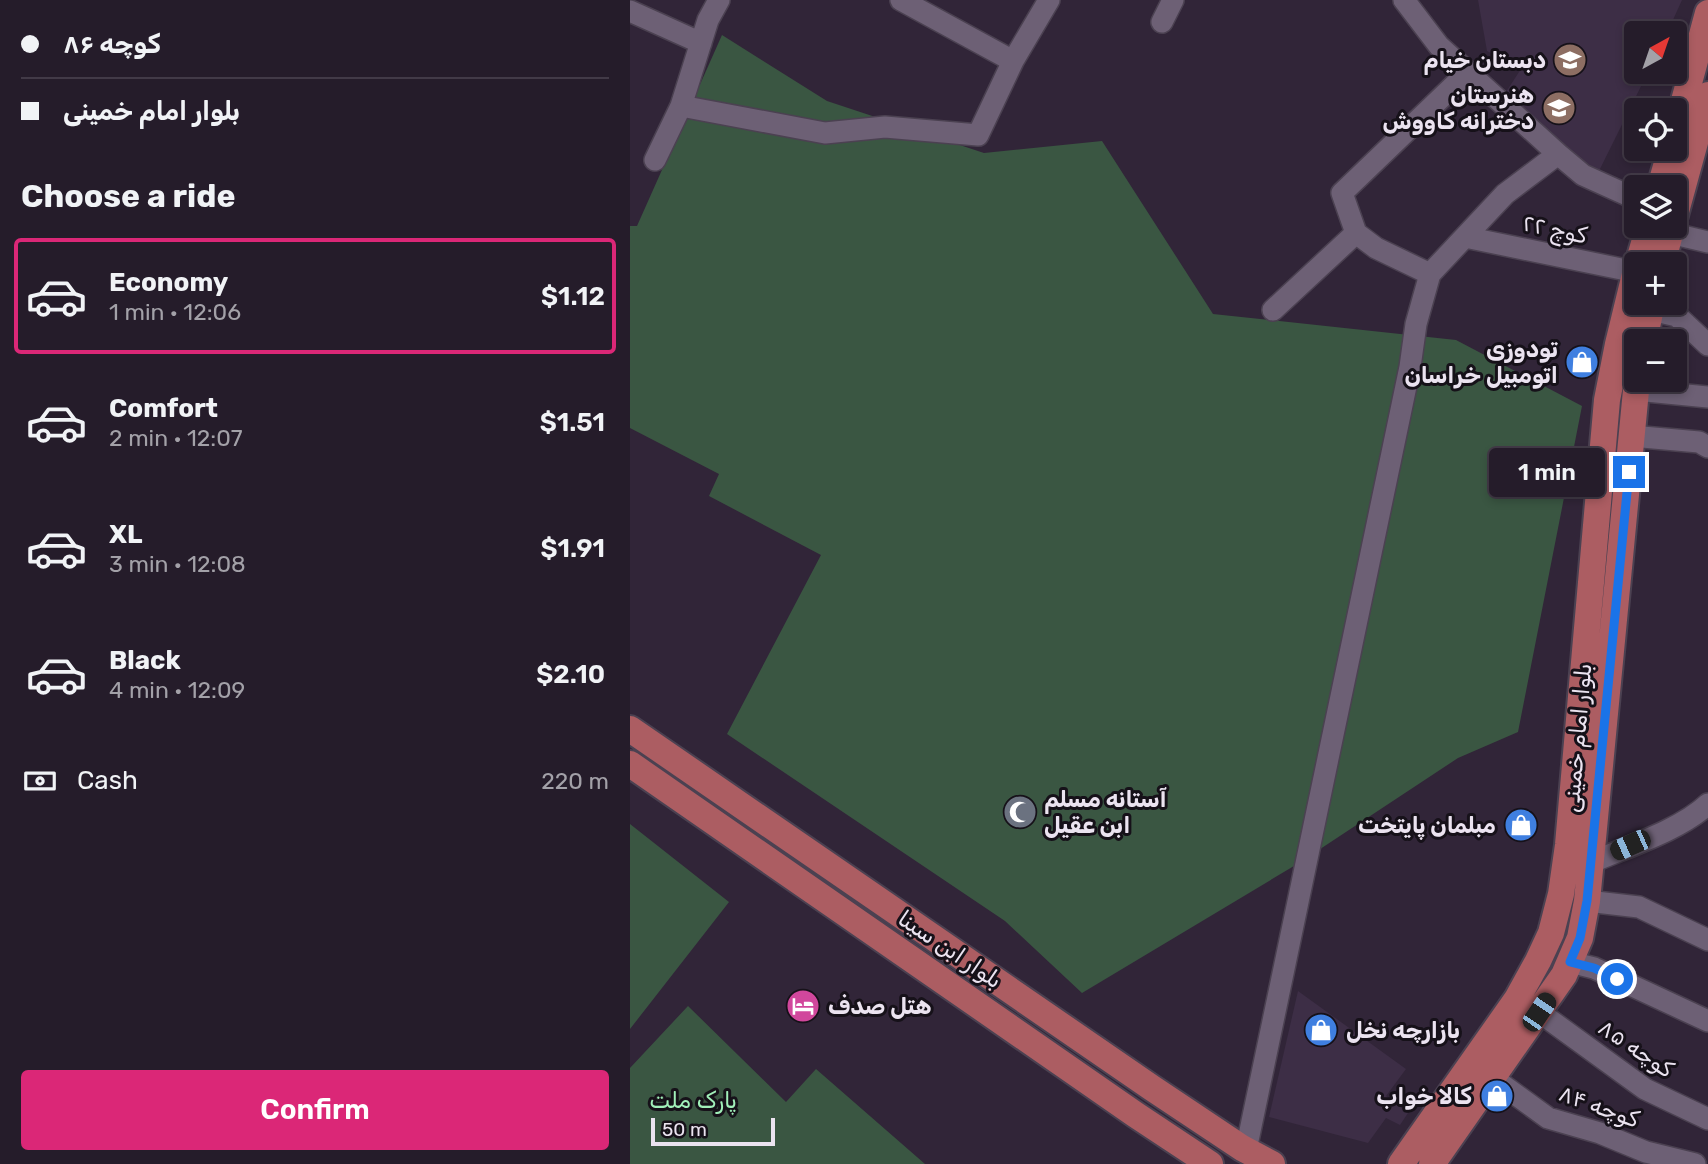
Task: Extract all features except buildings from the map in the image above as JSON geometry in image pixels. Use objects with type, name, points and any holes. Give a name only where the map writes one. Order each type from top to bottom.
[{"type":"main road","points":[[1685,98],[1708,13]]},
{"type":"main road","points":[[1683,175],[1707,104]]},
{"type":"main road","name":"بلوار امام خمینی","points":[[1401,1164],[1517,999],[1551,933],[1561,894],[1568,845],[1607,400],[1625,315]]},
{"type":"main road","name":"بلوار امام خمینی","points":[[1432,1164],[1564,975],[1580,938],[1587,901],[1636,392]]},
{"type":"main road","points":[[1590,587],[1618,589]]},
{"type":"main road","name":"بلوار ابن سینا","points":[[630,729],[1152,1088],[1272,1164]]},
{"type":"main road","name":"بلوار ابن سینا","points":[[630,764],[1210,1164]]},
{"type":"street","points":[[655,160],[681,106],[708,20],[719,0]]},
{"type":"street","points":[[681,106],[825,133],[885,127],[978,135],[1013,61],[1049,0]]},
{"type":"street","points":[[1162,22],[1173,0]]},
{"type":"street","points":[[1404,0],[1439,46],[1558,154],[1583,174],[1624,193]]},
{"type":"street","points":[[908,2],[1013,61]]},
{"type":"street","points":[[630,11],[701,43]]},
{"type":"street","points":[[1430,274],[1376,247],[1356,233],[1342,193],[1468,72]]},
{"type":"street","points":[[1246,1150],[1407,380],[1416,324],[1430,274],[1504,194],[1558,154]]},
{"type":"street","points":[[1273,310],[1356,233]]},
{"type":"street","points":[[1687,234],[1708,242]]},
{"type":"street","name":"کوچ ۲۲","points":[[1465,237],[1624,269]]},
{"type":"street","points":[[1674,315],[1708,345]]},
{"type":"street","points":[[1678,392],[1708,397]]},
{"type":"street","points":[[1632,436],[1699,442],[1708,447]]},
{"type":"street","points":[[1590,863],[1705,810]]},
{"type":"street","points":[[1587,901],[1639,907],[1708,940]]},
{"type":"street","points":[[1570,962],[1594,968],[1708,1021]]},
{"type":"street","name":"کوچه ۸۵","points":[[1539,1012],[1645,1089],[1708,1119]]},
{"type":"street","name":"کوچه ۸۴","points":[[1493,1078],[1548,1118],[1600,1133],[1644,1158],[1695,1164]]},
{"type":"shaded area","name":"دبستان خیام","points":[[1478,0],[1682,0],[1672,21],[1624,21],[1624,84],[1642,84],[1635,98],[1624,98],[1624,120],[1599,171],[1564,148],[1504,95],[1521,69],[1487,51]]},
{"type":"shaded area","name":"بازارچه نخل","points":[[1298,991],[1406,1069],[1386,1096],[1408,1113],[1400,1125],[1386,1118],[1368,1143],[1269,1117]]},
{"type":"green space","points":[[722,35],[827,101],[984,153],[1102,141],[1213,314],[1456,340],[1582,406],[1518,732],[1458,758],[1299,863],[1082,993],[1005,921],[727,734],[821,555],[709,496],[719,474],[630,428],[630,226],[637,226]]},
{"type":"green space","points":[[630,824],[729,902],[630,1029]]},
{"type":"green space","name":"پارک ملت","points":[[688,1006],[786,1102],[816,1069],[925,1164],[630,1164],[630,1068]]},
{"type":"place","name":"دبستان خیام","points":[[1570,60]]},
{"type":"place","name":"هنرستان دخترانه کاووش","points":[[1559,108]]},
{"type":"place","name":"تودوزی اتومبیل خراسان","points":[[1582,362]]},
{"type":"place","name":"آستانه مسلم ابن عقیل","points":[[1020,812]]},
{"type":"place","name":"مبلمان پایتخت","points":[[1521,825]]},
{"type":"place","name":"هتل صدف","points":[[803,1006]]},
{"type":"place","name":"بازارچه نخل","points":[[1321,1030]]},
{"type":"place","name":"کالا خواب","points":[[1497,1096]]},
{"type":"route","points":[[1617,979],[1594,968],[1570,962],[1580,938],[1587,901],[1629,472]]}]
